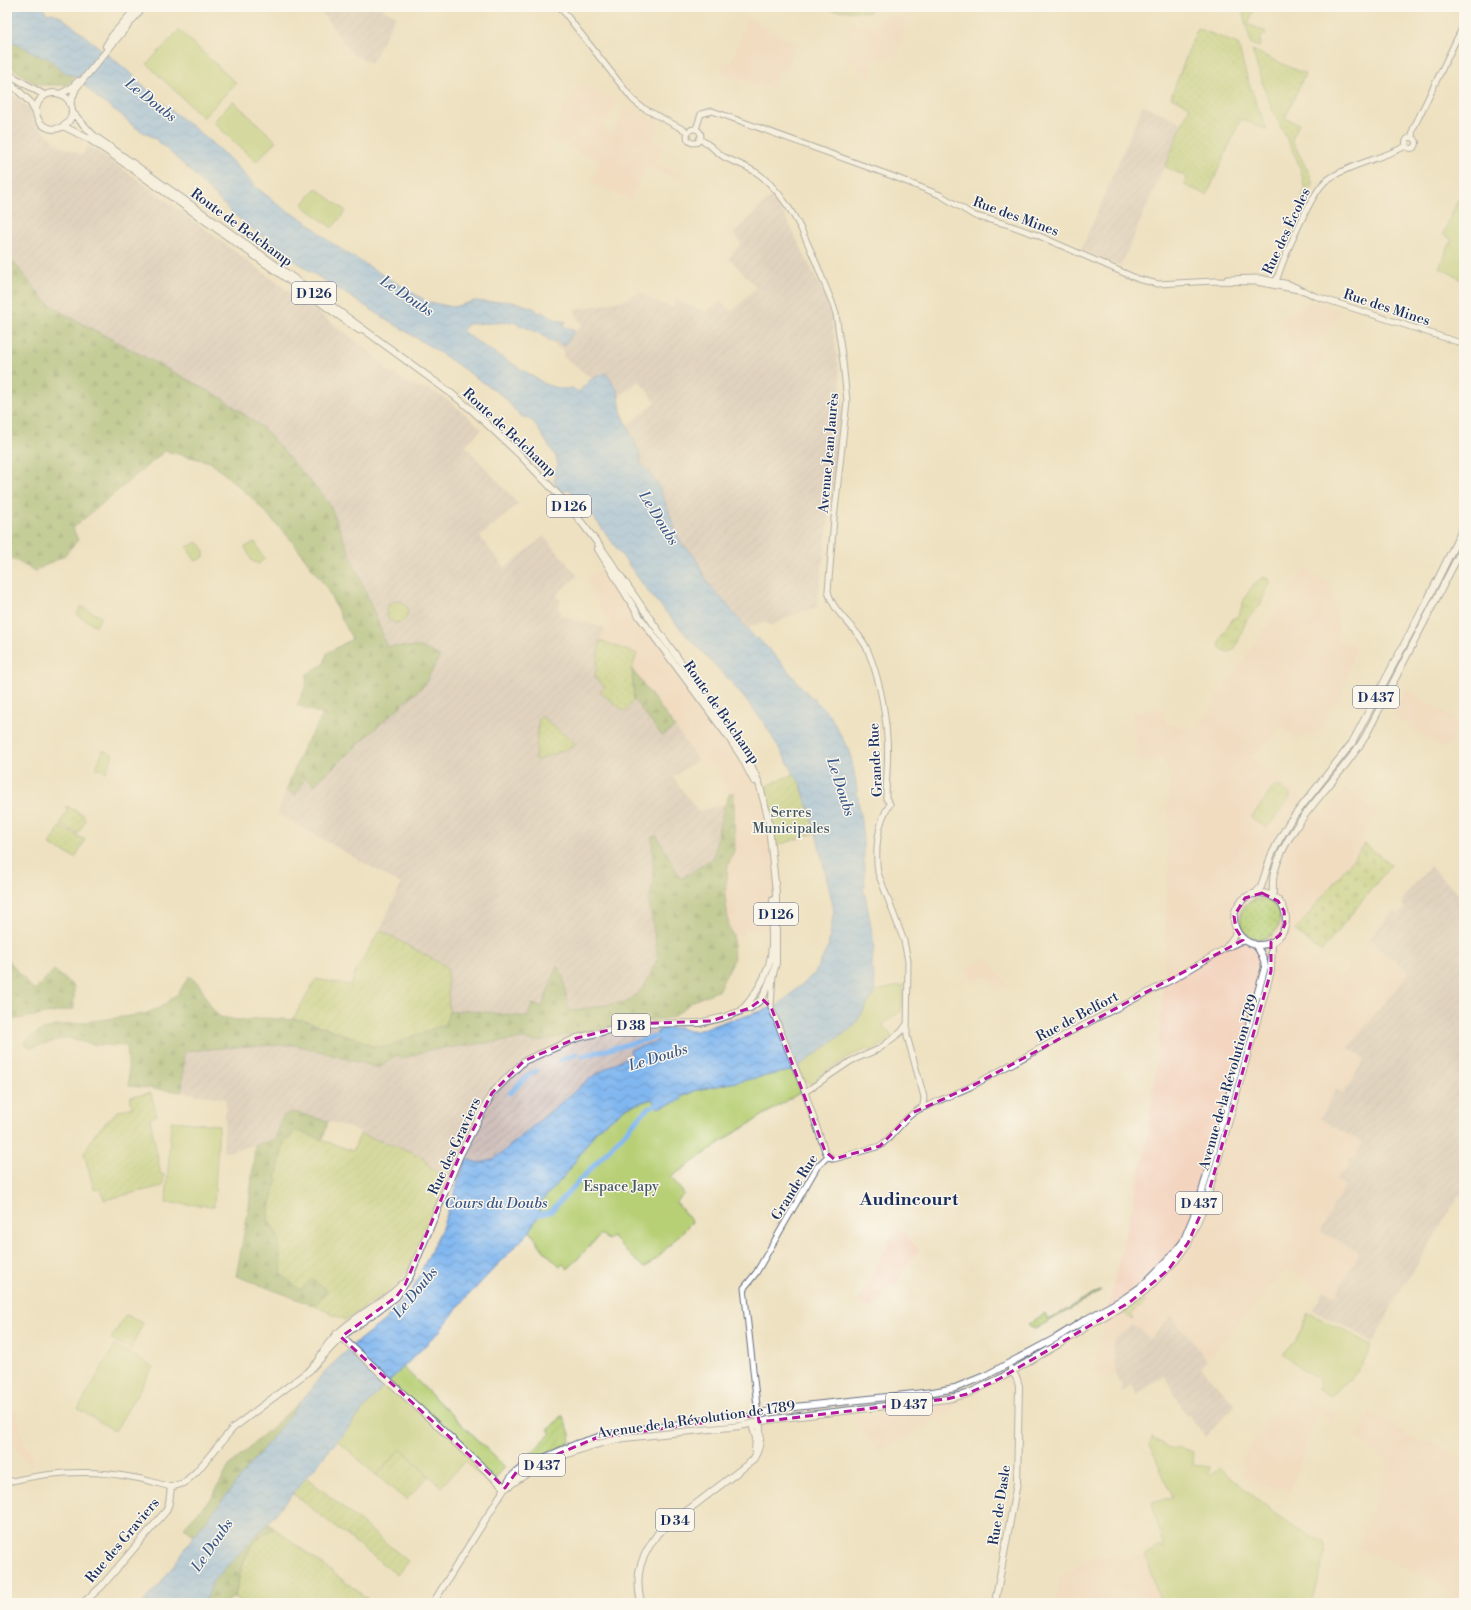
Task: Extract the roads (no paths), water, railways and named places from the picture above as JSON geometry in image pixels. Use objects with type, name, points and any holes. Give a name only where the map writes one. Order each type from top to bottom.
[{"type":"main road","points":[[108,45],[112,36],[137,7]]},
{"type":"main road","points":[[70,104],[75,87],[108,45],[143,7]]},
{"type":"main road","points":[[7,73],[44,95]]},
{"type":"main road","points":[[7,80],[30,102],[40,122],[46,127],[57,128],[63,126],[69,120],[72,112],[70,104],[66,98],[60,94],[51,93],[44,95],[40,100],[36,106],[36,113]]},
{"type":"main road","points":[[60,94],[75,87]]},
{"type":"main road","name":"Route de Belchamp","points":[[72,112],[78,120],[97,138],[355,322],[473,411],[552,488],[582,522],[666,642],[732,732],[746,754],[757,778],[768,817],[776,893],[776,963],[762,999]]},
{"type":"main road","name":"Route de Belchamp","points":[[63,126],[110,153],[470,411],[564,505],[595,545],[643,622],[727,735],[741,756],[753,779],[760,796],[767,831],[773,893],[771,921],[772,945]]},
{"type":"main road","name":"D 437","points":[[1255,894],[1260,887],[1271,856],[1290,821],[1352,743],[1427,601],[1464,526]]},
{"type":"main road","name":"D 437","points":[[1273,897],[1274,873],[1285,848],[1301,822],[1351,759],[1365,737],[1464,545]]},
{"type":"main road","points":[[1262,893],[1273,897],[1282,906],[1286,917],[1283,931],[1272,942],[1266,944],[1254,944],[1246,941],[1236,929],[1234,916],[1238,906],[1245,898],[1255,894],[1262,893]]},
{"type":"main road","name":"Avenue de la Révolution 1789","points":[[1053,1348],[1142,1294],[1168,1270],[1188,1243],[1206,1202],[1266,991],[1270,971],[1272,942]]},
{"type":"main road","name":"Avenue de la Révolution 1789","points":[[1048,1343],[1125,1298],[1142,1286],[1163,1266],[1183,1242],[1198,1206],[1263,976],[1265,967],[1264,958],[1260,950],[1254,944]]},
{"type":"main road","points":[[742,1010],[753,997],[763,981],[771,956],[772,945]]},
{"type":"main road","name":"Rue des Graviers","points":[[83,1603],[101,1587],[166,1511],[169,1503],[171,1487],[184,1483],[197,1471],[232,1428],[282,1392],[315,1365],[327,1344],[398,1288],[417,1260],[460,1154],[492,1093],[524,1061],[577,1038],[633,1024],[699,1023],[742,1010],[755,1005],[762,999]]},
{"type":"main road","points":[[339,1335],[505,1488]]},
{"type":"main road","name":"Avenue de la Révolution de 1789","points":[[505,1488],[510,1478],[517,1470],[563,1450],[596,1438],[635,1430],[742,1418],[776,1409],[933,1392],[955,1388],[974,1381],[1048,1343]]},
{"type":"main road","name":"Avenue de la Révolution de 1789","points":[[505,1488],[528,1472],[555,1460],[597,1444],[624,1438],[746,1425],[774,1419],[947,1399],[967,1394],[985,1386],[1053,1348]]},
{"type":"main road","name":"Rue de Dasle","points":[[995,1603],[1017,1482],[1019,1386],[1013,1371],[1008,1364]]},
{"type":"main road","name":"D 34","points":[[641,1603],[638,1573],[642,1558],[658,1533],[752,1461],[761,1444],[758,1415]]},
{"type":"main road","points":[[753,1431],[754,1426],[759,1422]]},
{"type":"main road","points":[[746,1425],[753,1431],[756,1438],[755,1453],[752,1461]]},
{"type":"main road","name":"D 437","points":[[433,1603],[505,1488]]},
{"type":"street","points":[[560,7],[633,100],[643,108],[688,132]]},
{"type":"street","points":[[1412,137],[1413,129],[1464,24]]},
{"type":"street","name":"Rue des Mines","points":[[696,130],[701,114],[712,111],[722,114],[940,195],[975,216],[1006,224],[1037,235],[1138,279],[1158,284],[1214,281],[1275,283],[1304,291],[1464,344]]},
{"type":"street","points":[[692,129],[696,130],[700,134],[699,139],[696,142],[690,141],[687,136],[688,132],[692,129]]},
{"type":"street","points":[[1412,137],[1416,140],[1416,146],[1411,149],[1406,146],[1406,140],[1412,137]]},
{"type":"street","name":"Avenue Jean Jaurès","points":[[699,139],[706,141],[719,154],[759,175],[781,197],[798,223],[836,314],[847,401],[827,583],[830,598],[835,608]]},
{"type":"street","name":"Rue des Écoles","points":[[1275,283],[1282,264],[1314,194],[1326,181],[1406,146]]},
{"type":"street","name":"Grande Rue","points":[[758,1415],[744,1288],[756,1273],[817,1167],[828,1156],[834,1159],[880,1146],[912,1113],[919,1109],[924,1102],[924,1097],[907,1036],[906,1024],[908,991],[906,950],[878,873],[876,863],[878,842],[884,813],[890,804],[886,798],[888,738],[882,700],[868,651],[861,638],[835,608]]},
{"type":"street","name":"Rue de Belfort","points":[[1224,949],[1234,936],[1236,929]]},
{"type":"street","name":"Rue de Belfort","points":[[919,1109],[970,1087],[1068,1033],[1160,987],[1200,965],[1224,949],[1239,942],[1246,941]]},
{"type":"street","name":"Route de Belchamp","points":[[762,999],[762,994],[770,975],[772,964],[772,945]]},
{"type":"street","points":[[773,974],[771,1007],[805,1092],[828,1156]]},
{"type":"street","points":[[762,999],[771,1007]]},
{"type":"street","points":[[805,1092],[851,1061],[875,1052],[901,1032],[906,1024]]},
{"type":"street","points":[[901,1032],[907,1036]]},
{"type":"street","points":[[924,1097],[930,1101],[937,1102]]},
{"type":"street","points":[[7,1482],[48,1474],[98,1473],[135,1478],[171,1487]]},
{"type":"water","name":"Cours du Doubs","points":[[7,7],[43,7],[47,14],[53,13],[63,18],[134,76],[158,100],[202,134],[236,165],[255,186],[284,209],[307,222],[329,241],[350,255],[428,302],[453,307],[475,301],[504,301],[519,303],[535,309],[538,313],[542,312],[557,320],[567,322],[563,324],[563,326],[575,331],[563,346],[556,340],[553,343],[541,334],[513,322],[469,324],[462,331],[547,385],[562,389],[572,388],[579,392],[591,380],[606,373],[618,391],[621,411],[640,454],[640,463],[648,470],[659,488],[680,541],[695,557],[709,584],[756,639],[758,638],[781,662],[804,690],[830,715],[850,753],[856,782],[863,838],[865,886],[863,890],[865,893],[874,944],[872,966],[876,991],[854,1026],[798,1067],[790,1071],[697,1090],[682,1096],[681,1100],[658,1108],[652,1099],[627,1107],[596,1131],[567,1173],[541,1202],[538,1216],[530,1231],[465,1299],[438,1333],[380,1390],[268,1523],[213,1581],[205,1603],[142,1603],[161,1583],[194,1536],[325,1371],[354,1344],[385,1320],[412,1290],[442,1228],[466,1159],[478,1163],[493,1160],[589,1079],[617,1062],[632,1056],[630,1050],[658,1041],[657,1031],[665,1028],[681,1028],[689,1031],[697,1031],[777,1006],[815,973],[828,947],[834,910],[816,833],[801,785],[764,723],[732,683],[687,636],[650,594],[590,512],[569,489],[561,493],[554,482],[556,475],[553,474],[558,465],[556,457],[533,421],[519,415],[504,397],[445,356],[311,272],[265,239],[231,212],[157,140],[133,126],[119,113],[97,98],[75,76],[62,71],[48,58],[41,57],[7,38]]},
{"type":"waterway","points":[[583,1056],[663,1035]]},
{"type":"waterway","points":[[561,1060],[576,1054]]},
{"type":"waterway","points":[[510,1093],[530,1074],[536,1071]]},
{"type":"waterway","points":[[532,1216],[550,1212],[648,1108],[661,1102]]},
{"type":"district","name":"Audincourt","points":[[909,1199]]},
{"type":"water label","name":"Le Doubs","points":[[151,100]]},
{"type":"water label","name":"Le Doubs","points":[[407,296]]},
{"type":"water label","name":"Le Doubs","points":[[659,518]]},
{"type":"water label","name":"Le Doubs","points":[[841,787]]},
{"type":"water label","name":"Le Doubs","points":[[658,1057]]},
{"type":"water label","name":"Le Doubs","points":[[415,1292]]},
{"type":"water label","name":"Le Doubs","points":[[212,1545]]},
{"type":"park label","name":"Serres Municipales","points":[[791,820]]},
{"type":"park label","name":"Espace Japy","points":[[621,1186]]}]
